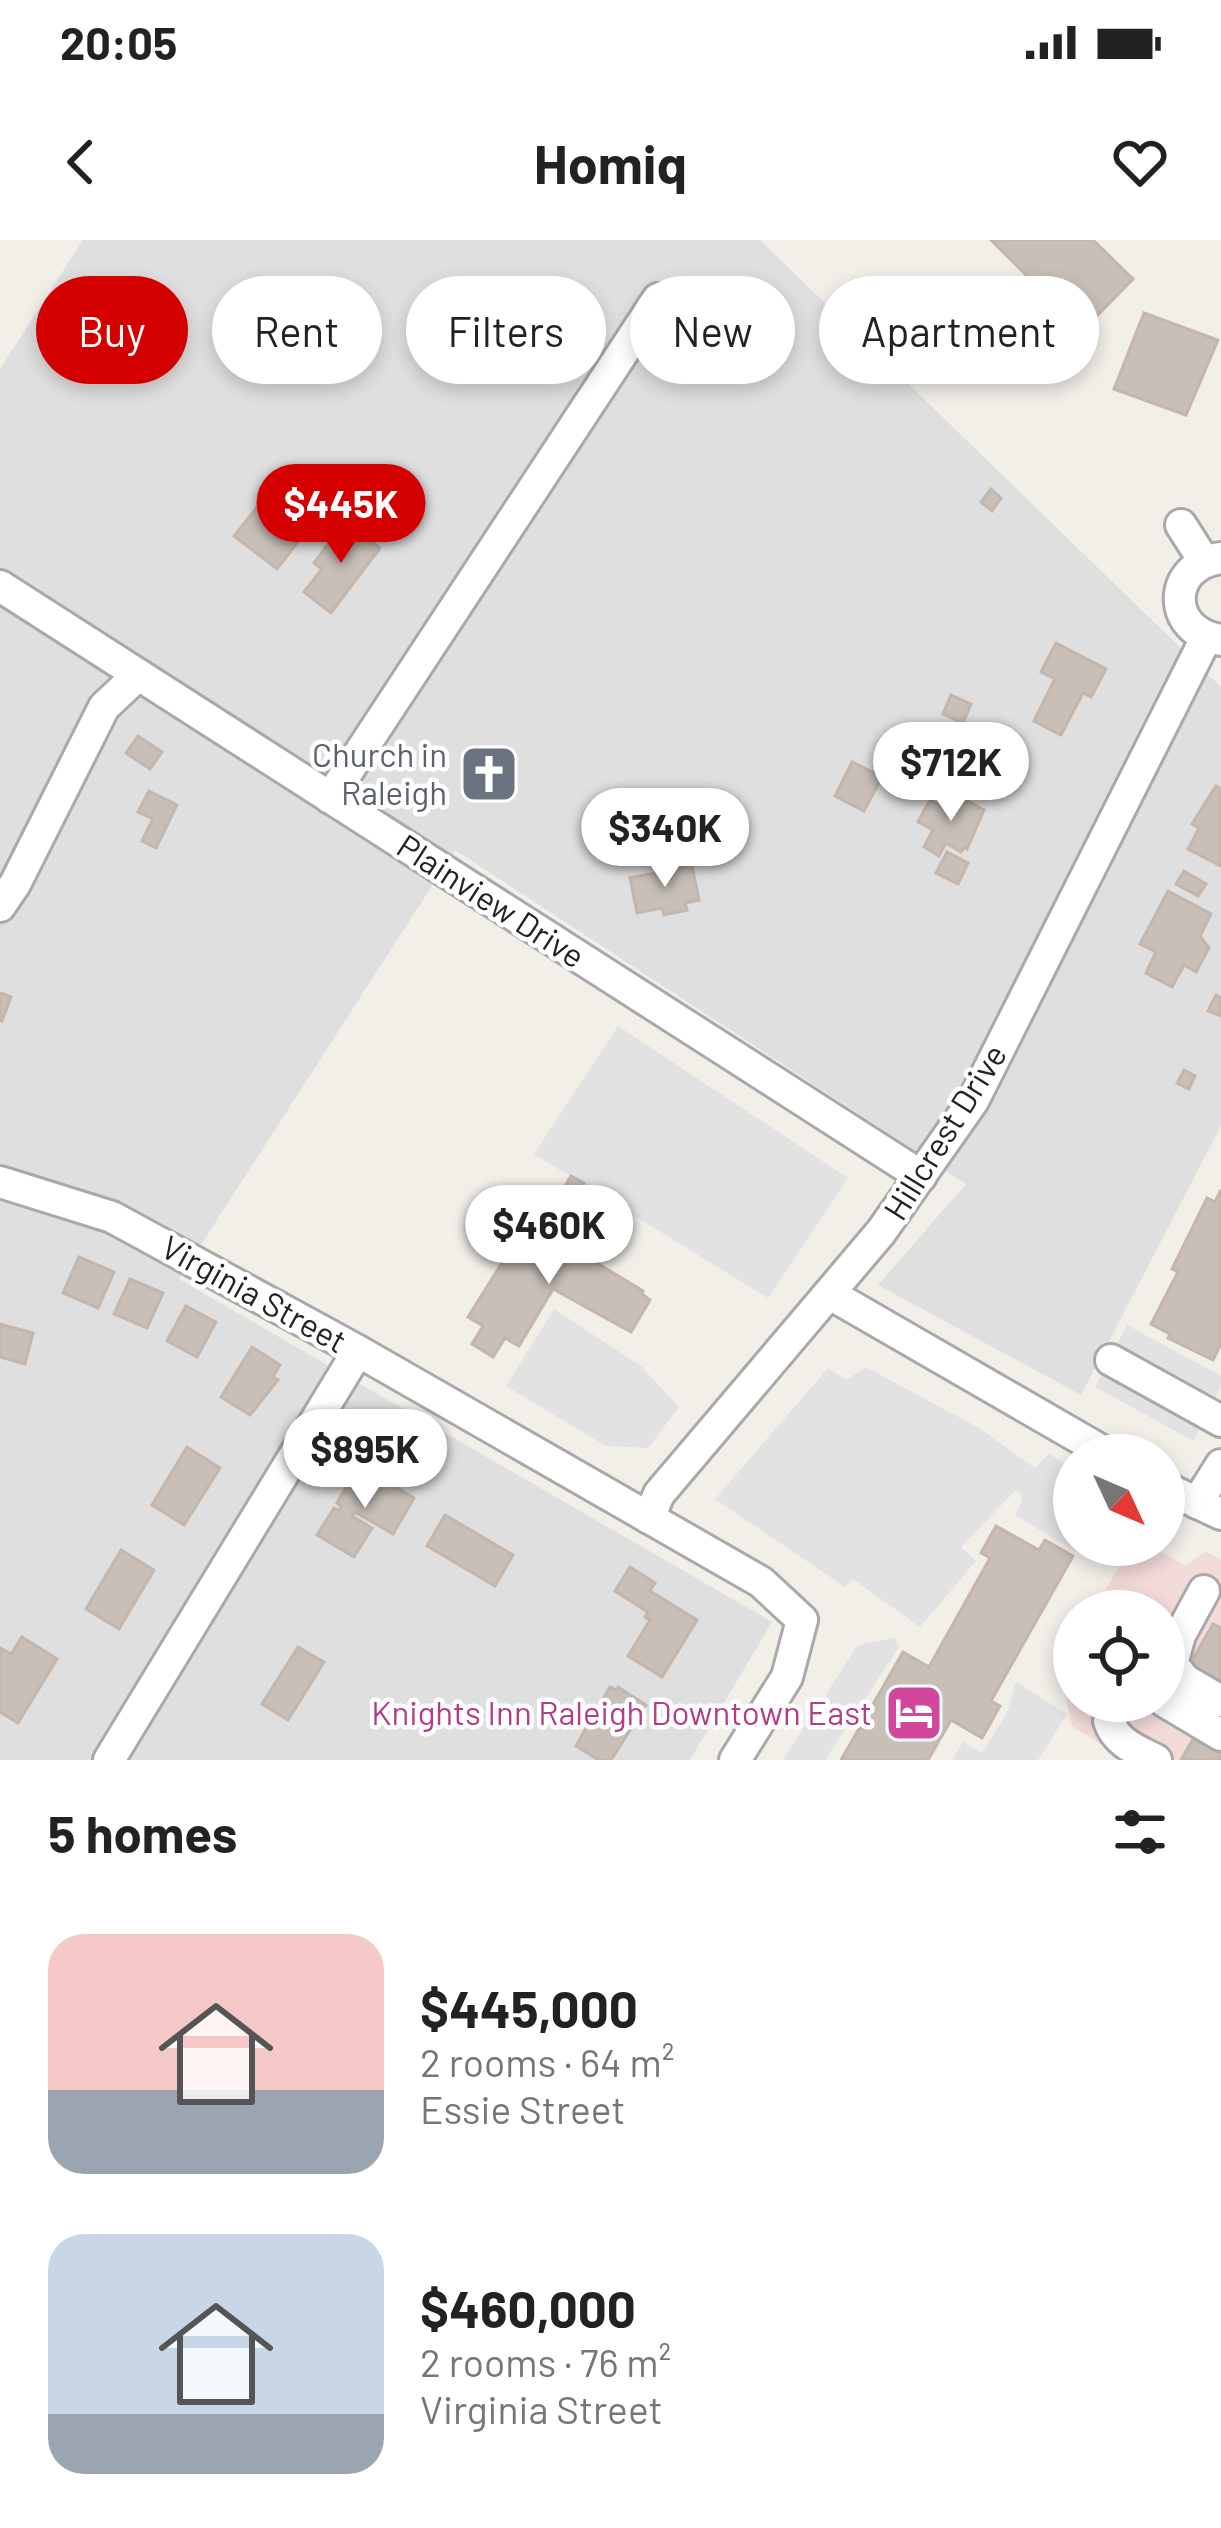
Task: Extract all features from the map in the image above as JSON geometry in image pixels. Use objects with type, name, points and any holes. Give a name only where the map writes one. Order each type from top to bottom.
[{"type":"street","points":[[330,798],[630,342]]},
{"type":"street","points":[[1181,524],[1212,559],[1184,579],[1180,607],[1194,631],[1214,639]]},
{"type":"street","name":"Plainview Drive","points":[[0,586],[922,1176]]},
{"type":"street","name":"Hillcrest Drive","points":[[649,1517],[659,1494],[830,1294],[922,1176],[973,1101],[1214,639]]},
{"type":"street","points":[[0,906],[104,707],[138,674]]},
{"type":"street","name":"Virginia Street","points":[[0,1182],[112,1217],[358,1351],[761,1582],[802,1620],[788,1677],[735,1760]]},
{"type":"street","points":[[830,1294],[1073,1434]]},
{"type":"street","points":[[109,1760],[358,1351]]},
{"type":"street","points":[[1111,1360],[1221,1421]]},
{"type":"street","points":[[1209,1508],[1221,1465]]},
{"type":"street","points":[[1204,1591],[1180,1635],[1172,1664],[1185,1680],[1221,1701]]},
{"type":"street","points":[[1185,1714],[1221,1735]]},
{"type":"street","points":[[1109,1722],[1120,1741],[1156,1760]]},
{"type":"shaded area","points":[[83,240],[760,240],[819,297],[819,384],[909,384],[1221,687],[1221,1126],[1081,1395],[878,1285],[966,1184],[455,850],[179,1279],[772,1622],[690,1760],[0,1760],[0,369],[36,313],[36,384],[188,384],[188,276],[60,276]]},
{"type":"shaded area","points":[[618,1026],[848,1178],[768,1298],[534,1154]]},
{"type":"shaded area","points":[[554,1309],[641,1366],[679,1407],[648,1448],[606,1446],[506,1386]]},
{"type":"shaded area","points":[[1127,1325],[1221,1376],[1221,1386],[1194,1441],[1095,1387]]},
{"type":"shaded area","points":[[866,1367],[979,1428],[1035,1468],[1049,1454],[1053,1457],[1053,1538],[1015,1515],[1022,1501],[1015,1491],[961,1547],[976,1561],[920,1627],[853,1579],[845,1587],[715,1499],[828,1368],[846,1380]]},
{"type":"shaded area","points":[[1206,1551],[1221,1560],[1221,1760],[1127,1760],[1072,1726],[1071,1722],[1185,1722],[1185,1590],[1106,1590],[1119,1566],[1186,1566]]},
{"type":"shaded area","points":[[895,1638],[899,1647],[825,1760],[783,1760],[858,1645]]},
{"type":"shaded area","points":[[1016,1682],[1053,1705],[1053,1722],[1062,1722],[1038,1760],[952,1760],[963,1742],[982,1753],[1007,1713]]},
{"type":"building","points":[[991,240],[1093,240],[1133,279],[1099,314],[1099,276],[1027,276]]},
{"type":"building","points":[[1144,313],[1218,340],[1186,415],[1114,389]]},
{"type":"building","points":[[991,489],[1001,498],[992,511],[981,502]]},
{"type":"building","points":[[259,505],[301,538],[277,569],[234,536]]},
{"type":"building","points":[[345,522],[380,548],[331,613],[304,592],[322,569],[314,563]]},
{"type":"building","points":[[1056,643],[1106,669],[1091,697],[1083,693],[1061,735],[1034,721],[1055,679],[1041,672]]},
{"type":"building","points":[[951,695],[971,704],[963,723],[943,714]]},
{"type":"building","points":[[138,736],[162,752],[150,769],[126,753]]},
{"type":"building","points":[[852,762],[882,777],[864,811],[835,796]]},
{"type":"building","points":[[1216,786],[1221,789],[1221,866],[1188,849],[1199,828],[1192,824]]},
{"type":"building","points":[[149,791],[177,805],[156,848],[142,841],[153,819],[138,812]]},
{"type":"building","points":[[953,793],[984,810],[967,849],[961,852],[946,843],[939,856],[924,847],[933,830],[918,822],[930,800],[945,808]]},
{"type":"building","points":[[947,852],[968,863],[958,884],[936,873]]},
{"type":"building","points":[[692,865],[699,900],[685,903],[687,910],[664,915],[662,908],[637,913],[630,878]]},
{"type":"building","points":[[1184,871],[1206,884],[1198,896],[1176,884]]},
{"type":"building","points":[[1168,891],[1211,914],[1200,936],[1209,948],[1196,972],[1184,965],[1172,987],[1146,973],[1156,952],[1140,944]]},
{"type":"building","points":[[0,993],[11,997],[2,1021],[0,1020]]},
{"type":"building","points":[[1216,995],[1221,998],[1221,1016],[1208,1011]]},
{"type":"building","points":[[1184,1070],[1195,1076],[1189,1089],[1177,1083]]},
{"type":"building","points":[[571,1176],[584,1183],[559,1227],[546,1219]]},
{"type":"building","points":[[500,1189],[514,1199],[499,1219],[485,1210]]},
{"type":"building","points":[[1221,1190],[1221,1344],[1213,1360],[1151,1324],[1207,1198],[1215,1202]]},
{"type":"building","points":[[534,1212],[572,1235],[567,1245],[643,1291],[650,1300],[631,1332],[553,1289],[519,1346],[505,1338],[493,1357],[472,1344],[483,1326],[468,1317]]},
{"type":"building","points":[[79,1257],[114,1272],[98,1308],[63,1293]]},
{"type":"building","points":[[130,1279],[163,1293],[147,1328],[114,1314]]},
{"type":"building","points":[[186,1306],[216,1322],[197,1357],[167,1341]]},
{"type":"building","points":[[0,1324],[33,1333],[25,1364],[0,1357]]},
{"type":"building","points":[[252,1347],[280,1365],[273,1377],[278,1380],[250,1415],[221,1397]]},
{"type":"building","points":[[187,1447],[220,1468],[184,1525],[152,1505]]},
{"type":"building","points":[[359,1465],[414,1498],[393,1534],[355,1512],[352,1516],[372,1528],[354,1557],[317,1535],[334,1508],[339,1511],[337,1503]]},
{"type":"building","points":[[445,1515],[513,1555],[495,1586],[427,1546]]},
{"type":"building","points":[[996,1526],[1039,1550],[1045,1540],[1053,1545],[1053,1566],[1067,1566],[991,1701],[1000,1706],[982,1738],[951,1720],[928,1760],[841,1760],[903,1652],[929,1667],[990,1558],[981,1553]]},
{"type":"building","points":[[121,1550],[154,1570],[119,1629],[86,1609]]},
{"type":"building","points":[[630,1567],[655,1583],[650,1591],[697,1620],[662,1677],[628,1656],[650,1620],[645,1617],[648,1612],[615,1591]]},
{"type":"building","points":[[1213,1624],[1221,1628],[1221,1688],[1190,1664]]},
{"type":"building","points":[[22,1637],[57,1659],[18,1723],[0,1712],[0,1648],[11,1654]]},
{"type":"building","points":[[298,1647],[324,1662],[288,1720],[262,1704]]},
{"type":"building","points":[[610,1687],[646,1705],[611,1760],[599,1760],[576,1746]]},
{"type":"building","points":[[1193,1739],[1221,1754],[1221,1760],[1181,1760]]},
{"type":"place","name":"Church in Raleigh","points":[[489,774]]},
{"type":"place","name":"Knights Inn Raleigh Downtown East","points":[[914,1713]]}]
